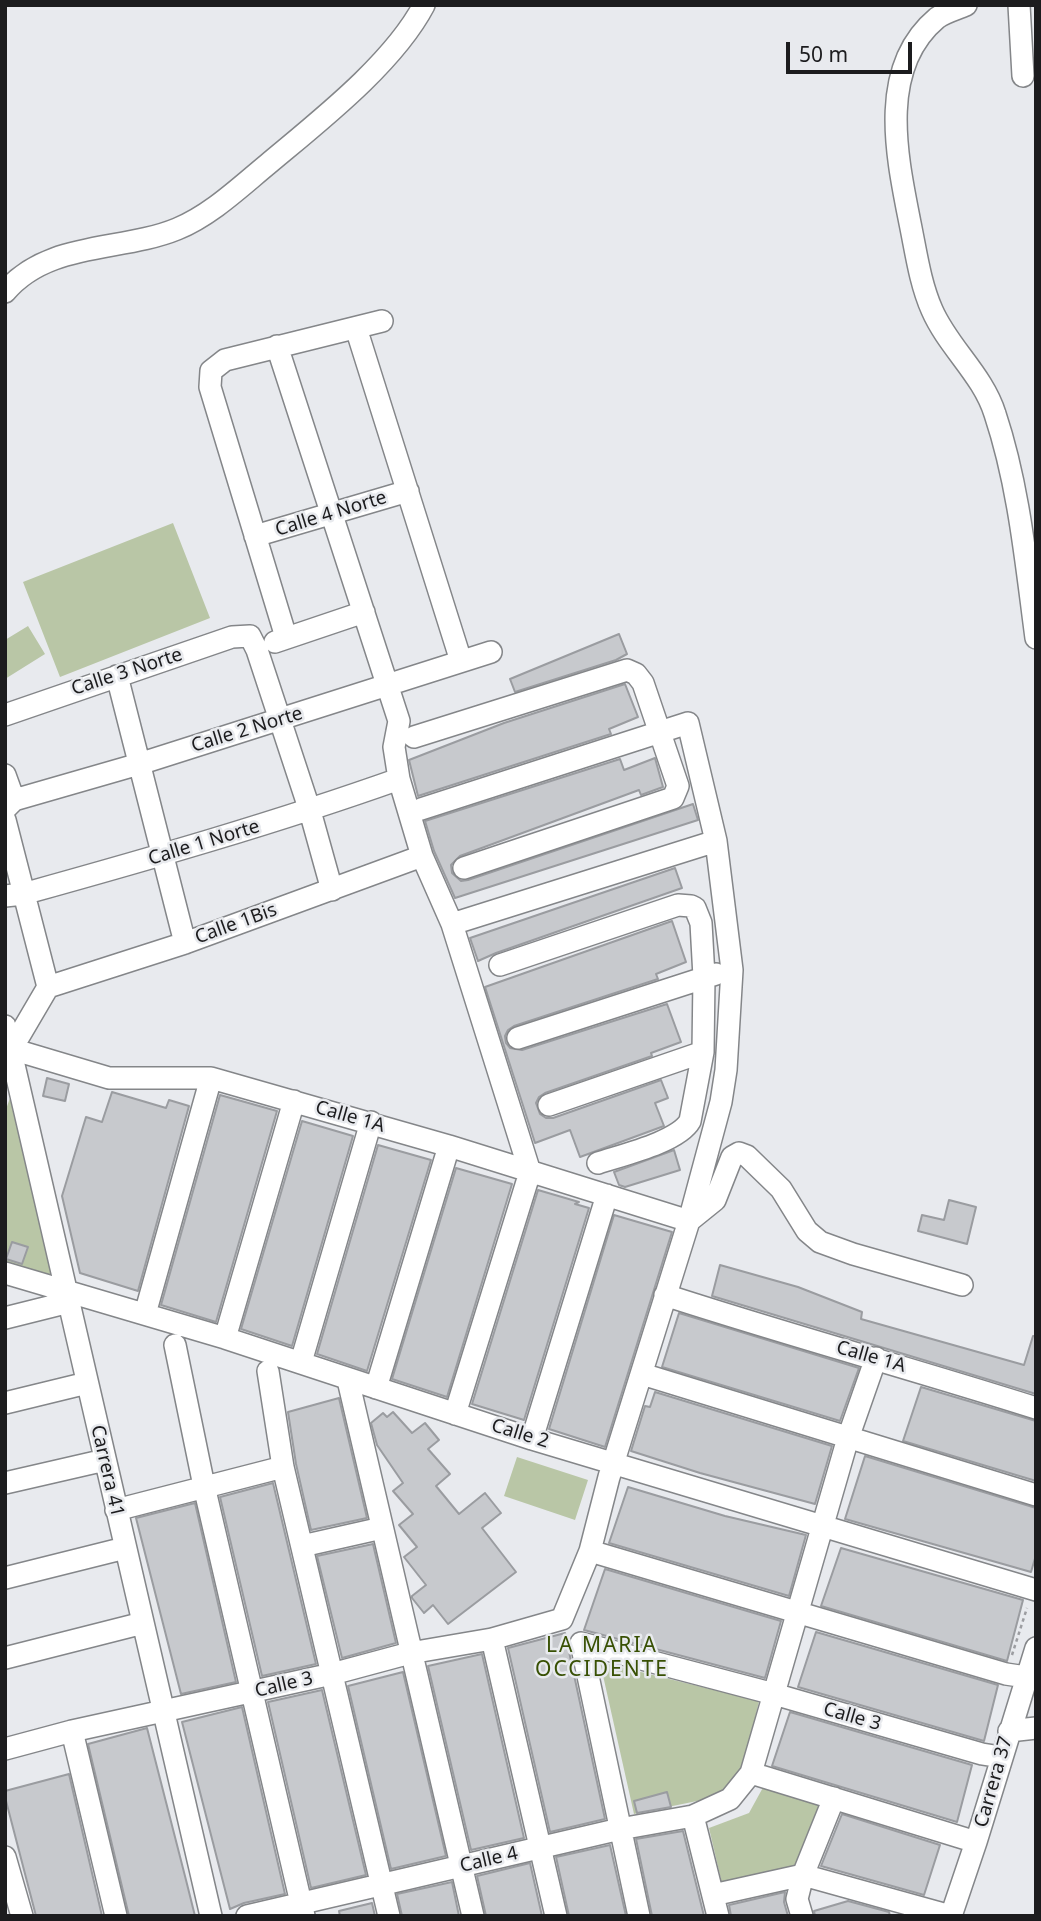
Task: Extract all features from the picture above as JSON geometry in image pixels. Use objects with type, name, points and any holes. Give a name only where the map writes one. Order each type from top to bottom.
[{"type":"street","points":[[5,292],[15,280],[42,264],[76,251],[143,239],[178,229],[220,204],[328,114],[404,36],[424,5]]},
{"type":"street","points":[[966,5],[939,16],[917,39],[899,82],[896,126],[899,167],[922,279],[932,310],[995,411],[1019,511],[1036,638]]},
{"type":"street","points":[[1019,5],[1023,76]]},
{"type":"street","points":[[286,637],[209,387],[211,371],[225,360],[382,321]]},
{"type":"street","points":[[356,328],[461,661]]},
{"type":"street","points":[[277,346],[399,721],[394,747],[399,779],[422,856],[452,924],[530,1172],[455,1414]]},
{"type":"street","name":"Calle 4 Norte","points":[[255,536],[408,491]]},
{"type":"street","name":"Calle 3 Norte","points":[[5,715],[232,637],[253,643],[286,637],[364,612]]},
{"type":"street","points":[[253,643],[310,811],[332,890]]},
{"type":"street","name":"Calle 2 Norte","points":[[9,804],[387,687],[491,652]]},
{"type":"street","points":[[414,737],[627,670],[636,674],[643,683],[678,786],[673,798],[464,868]]},
{"type":"street","points":[[117,676],[185,943]]},
{"type":"street","points":[[421,808],[688,723],[718,850],[732,970],[726,1070],[721,1102],[689,1221],[614,1462],[590,1551],[1006,1674],[1026,1677]]},
{"type":"street","points":[[5,775],[9,804]]},
{"type":"street","name":"Calle 1 Norte","points":[[14,895],[163,855],[310,811],[399,779]]},
{"type":"street","points":[[5,820],[14,895],[48,988],[8,1049]]},
{"type":"street","points":[[452,924],[718,850]]},
{"type":"street","name":"Calle 1Bis","points":[[48,988],[185,943],[422,856]]},
{"type":"street","points":[[500,965],[678,905],[695,908],[699,915],[704,977],[703,1052],[693,1113],[685,1130],[598,1163]]},
{"type":"street","points":[[518,1038],[732,970]]},
{"type":"street","name":"Carrera 41","points":[[5,1026],[8,1049],[211,1916]]},
{"type":"street","name":"Calle 1A","points":[[8,1049],[109,1077],[211,1079],[371,1122],[689,1221]]},
{"type":"street","points":[[550,1105],[703,1052]]},
{"type":"street","points":[[145,1314],[211,1079]]},
{"type":"street","points":[[225,1338],[294,1101]]},
{"type":"street","points":[[301,1362],[371,1122]]},
{"type":"street","points":[[376,1388],[449,1146]]},
{"type":"street","points":[[689,1221],[715,1200],[733,1157],[739,1153],[747,1156],[781,1189],[807,1231],[820,1242],[962,1285]]},
{"type":"street","points":[[532,1439],[607,1195]]},
{"type":"street","name":"Calle 2","points":[[5,1273],[68,1297],[145,1314],[225,1338],[532,1439],[1036,1590]]},
{"type":"street","name":"Calle 1A","points":[[665,1295],[774,1331],[876,1358],[1036,1408]]},
{"type":"street","points":[[5,1318],[68,1297]]},
{"type":"street","points":[[175,1345],[204,1486],[302,1910]]},
{"type":"street","points":[[876,1358],[848,1438],[751,1773],[976,1842]]},
{"type":"street","points":[[268,1371],[283,1466],[389,1916]]},
{"type":"street","points":[[642,1374],[1036,1495]]},
{"type":"street","points":[[348,1380],[473,1916]]},
{"type":"street","points":[[5,1403],[87,1383]]},
{"type":"street","points":[[5,1483],[105,1460]]},
{"type":"street","points":[[116,1510],[283,1466]]},
{"type":"street","points":[[302,1546],[382,1528]]},
{"type":"street","points":[[5,1578],[125,1548]]},
{"type":"street","name":"Calle 3","points":[[5,1749],[163,1710],[332,1674],[410,1653],[492,1639],[562,1619],[590,1551]]},
{"type":"street","points":[[5,1658],[143,1623]]},
{"type":"street","points":[[492,1639],[556,1916]]},
{"type":"street","name":"Calle 3","points":[[620,1829],[581,1643],[1001,1757]]},
{"type":"street","name":"Carrera 37","points":[[950,1916],[976,1842],[1036,1648]]},
{"type":"street","points":[[1009,1731],[1036,1728]]},
{"type":"street","points":[[72,1731],[116,1916]]},
{"type":"street","name":"Calle 4","points":[[247,1916],[302,1910],[382,1885],[461,1866],[620,1829],[693,1816],[730,1799],[751,1773]]},
{"type":"street","points":[[802,1916],[797,1899],[803,1875],[834,1798]]},
{"type":"street","points":[[693,1816],[718,1916]]},
{"type":"street","points":[[620,1829],[639,1916]]},
{"type":"street","points":[[5,1857],[22,1916]]},
{"type":"street","points":[[712,1895],[803,1875],[950,1916]]},
{"type":"green space","points":[[173,523],[210,618],[60,677],[23,582]]},
{"type":"green space","points":[[28,626],[45,654],[5,679],[5,640]]},
{"type":"green space","points":[[10,1098],[54,1280],[5,1264],[5,1112]]},
{"type":"green space","points":[[517,1457],[588,1480],[575,1520],[504,1496]]},
{"type":"green space","points":[[600,1662],[759,1701],[745,1761],[726,1795],[634,1814]]},
{"type":"green space","points":[[766,1782],[827,1804],[796,1868],[723,1888],[709,1828],[749,1813]]},
{"type":"building","points":[[619,634],[627,654],[616,660],[515,692],[510,679]]},
{"type":"building","points":[[625,684],[638,717],[609,729],[611,734],[418,796],[409,760],[504,723]]},
{"type":"building","points":[[655,758],[663,787],[641,795],[639,790],[460,856],[451,865],[452,873],[461,881],[468,880],[693,804],[698,820],[455,898],[434,851],[425,821],[620,759],[624,770]]},
{"type":"building","points":[[675,868],[682,888],[478,961],[470,938]]},
{"type":"building","points":[[672,921],[686,962],[656,974],[658,979],[514,1026],[505,1036],[510,1048],[522,1050],[667,1004],[681,1042],[651,1053],[652,1056],[545,1093],[536,1103],[540,1114],[553,1118],[661,1080],[668,1098],[655,1103],[664,1126],[580,1157],[570,1130],[535,1143],[485,987]]},
{"type":"building","points":[[47,1078],[69,1084],[65,1101],[43,1096]]},
{"type":"building","points":[[112,1092],[166,1108],[169,1100],[189,1106],[138,1291],[80,1273],[62,1196],[86,1117],[102,1122]]},
{"type":"building","points":[[220,1095],[277,1111],[216,1322],[161,1305]]},
{"type":"building","points":[[302,1121],[353,1136],[292,1346],[241,1329]]},
{"type":"building","points":[[378,1145],[431,1160],[367,1371],[317,1354]]},
{"type":"building","points":[[674,1150],[680,1170],[625,1187],[619,1185],[614,1172]]},
{"type":"building","points":[[456,1168],[512,1184],[447,1397],[392,1379]]},
{"type":"building","points":[[538,1190],[579,1202],[575,1204],[589,1208],[524,1420],[472,1404]]},
{"type":"building","points":[[949,1200],[976,1207],[967,1244],[918,1231],[922,1215],[944,1220]]},
{"type":"building","points":[[614,1215],[672,1232],[605,1447],[549,1429]]},
{"type":"building","points":[[12,1242],[28,1247],[22,1264],[6,1259]]},
{"type":"building","points":[[720,1265],[798,1287],[862,1312],[861,1319],[1024,1365],[1033,1336],[1036,1336],[1036,1394],[712,1296]]},
{"type":"building","points":[[679,1313],[859,1368],[840,1421],[662,1367]]},
{"type":"building","points":[[921,1387],[1036,1421],[1036,1481],[903,1441]]},
{"type":"building","points":[[655,1392],[832,1446],[815,1504],[631,1451],[645,1406],[650,1407]]},
{"type":"building","points":[[339,1398],[367,1518],[311,1530],[288,1412]]},
{"type":"building","points":[[393,1412],[412,1433],[425,1423],[439,1440],[428,1449],[450,1474],[436,1486],[459,1514],[485,1493],[501,1513],[482,1528],[516,1572],[448,1624],[433,1605],[424,1613],[412,1598],[426,1585],[404,1557],[417,1547],[399,1525],[413,1514],[393,1491],[403,1483],[377,1445],[371,1423],[383,1413],[387,1417]]},
{"type":"building","points":[[865,1456],[1036,1508],[1036,1555],[1031,1572],[845,1519]]},
{"type":"building","points":[[273,1483],[316,1664],[262,1676],[220,1497]]},
{"type":"building","points":[[628,1487],[725,1516],[806,1535],[789,1596],[609,1543]]},
{"type":"building","points":[[195,1503],[236,1682],[181,1694],[136,1518]]},
{"type":"building","points":[[373,1544],[396,1643],[342,1658],[317,1556]]},
{"type":"building","points":[[841,1548],[1023,1600],[1007,1661],[821,1606]]},
{"type":"building","points":[[605,1569],[781,1621],[765,1678],[584,1630]]},
{"type":"building","points":[[816,1632],[998,1685],[984,1741],[798,1687]]},
{"type":"building","points":[[565,1633],[605,1819],[550,1832],[508,1648]]},
{"type":"building","points":[[482,1654],[524,1838],[471,1850],[428,1666]]},
{"type":"building","points":[[403,1672],[446,1856],[391,1869],[348,1686]]},
{"type":"building","points":[[322,1690],[366,1875],[311,1888],[268,1702]]},
{"type":"building","points":[[242,1707],[285,1894],[244,1903],[230,1909],[182,1722]]},
{"type":"building","points":[[790,1712],[972,1765],[957,1822],[772,1766]]},
{"type":"building","points":[[147,1728],[195,1916],[129,1916],[88,1744]]},
{"type":"building","points":[[69,1774],[102,1916],[36,1916],[5,1791]]},
{"type":"building","points":[[667,1792],[671,1807],[637,1813],[634,1801]]},
{"type":"building","points":[[842,1814],[940,1845],[924,1895],[821,1866]]},
{"type":"building","points":[[683,1831],[704,1916],[652,1916],[636,1839]]},
{"type":"building","points":[[610,1845],[626,1916],[569,1916],[556,1857]]},
{"type":"building","points":[[530,1863],[542,1916],[486,1916],[477,1876]]},
{"type":"building","points":[[452,1882],[459,1916],[402,1916],[397,1894]]},
{"type":"building","points":[[785,1892],[784,1902],[788,1916],[731,1916],[729,1905]]},
{"type":"building","points":[[848,1901],[889,1912],[890,1916],[815,1916],[814,1911]]},
{"type":"building","points":[[372,1903],[375,1916],[340,1916],[339,1911]]},
{"type":"district","name":"LA MARIA OCCIDENTE","points":[[602,1658]]}]
